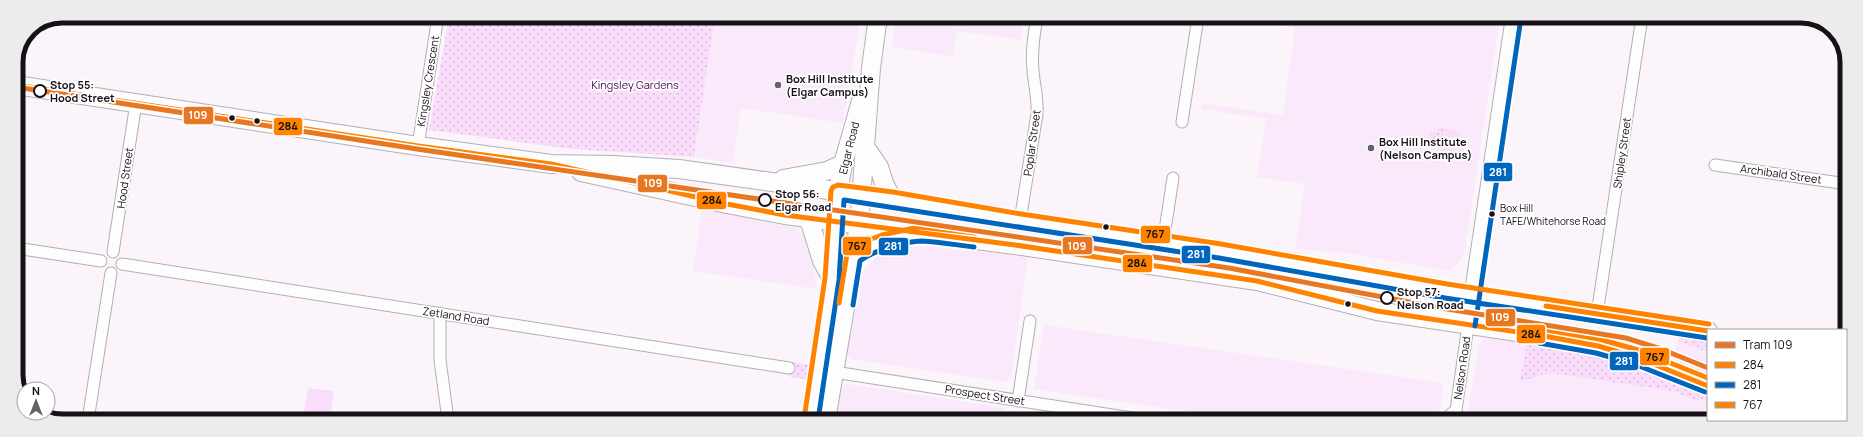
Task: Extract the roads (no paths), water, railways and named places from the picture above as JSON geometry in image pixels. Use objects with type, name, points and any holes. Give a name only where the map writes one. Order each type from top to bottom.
[{"type":"main road","name":"Elgar Road","points":[[814,414],[826,373],[854,257],[859,225],[871,68],[877,23]]},
{"type":"main road","name":"Elgar Road","points":[[826,414],[826,373],[838,192],[843,164],[871,68]]},
{"type":"main road","points":[[23,85],[418,146],[551,164],[727,204],[809,219],[1030,247],[1257,281],[1377,311],[1566,340],[1618,351],[1707,386]]},
{"type":"main road","points":[[866,148],[879,167],[892,199]]},
{"type":"main road","points":[[551,164],[613,165],[679,169],[892,199],[1472,295],[1707,331]]},
{"type":"main road","points":[[768,182],[827,171],[843,164]]},
{"type":"main road","points":[[809,219],[822,261],[832,279]]},
{"type":"main road","points":[[854,257],[864,249],[874,245],[920,234]]},
{"type":"street","name":"Kingsley Crescent","points":[[418,146],[437,23]]},
{"type":"street","name":"Poplar Street","points":[[1020,221],[1037,114],[1038,98],[1033,73],[1032,57],[1036,23]]},
{"type":"street","points":[[1182,122],[1197,23]]},
{"type":"street","name":"Nelson Road","points":[[1457,414],[1472,295],[1513,23]]},
{"type":"street","name":"Shipley Street","points":[[1598,314],[1641,23]]},
{"type":"street","name":"Hood Street","points":[[113,252],[136,103]]},
{"type":"street","name":"Archibald Street","points":[[1715,164],[1840,183]]},
{"type":"street","points":[[1163,243],[1173,178]]},
{"type":"street","points":[[23,249],[101,261]]},
{"type":"street","points":[[113,252],[121,258],[122,264],[120,270],[111,273],[103,268],[101,261],[104,255],[113,252]]},
{"type":"street","name":"Zetland Road","points":[[122,264],[789,368]]},
{"type":"street","points":[[89,414],[111,273]]},
{"type":"street","points":[[440,313],[440,360],[447,414]]},
{"type":"street","points":[[1018,401],[1030,320]]},
{"type":"street","name":"Prospect Street","points":[[826,373],[1104,414]]},
{"type":"tram line","name":"109","points":[[23,88],[417,149],[1229,268],[1441,308],[1626,338],[1661,349],[1707,368]]},
{"type":"place","name":"Box Hill Institute (Elgar Campus)","points":[[778,85]]},
{"type":"place","name":"Stop 55: Hood Street","points":[[40,91]]},
{"type":"place","name":"Box Hill Institute (Nelson Campus)","points":[[1371,148]]},
{"type":"place","name":"Stop 56: Elgar Road","points":[[765,200]]},
{"type":"place","name":"Box Hill TAFE/Whitehorse Road","points":[[1492,214]]},
{"type":"place","name":"Stop 57: Nelson Road","points":[[1387,298]]},
{"type":"park label","name":"Kingsley Gardens","points":[[635,85]]}]
